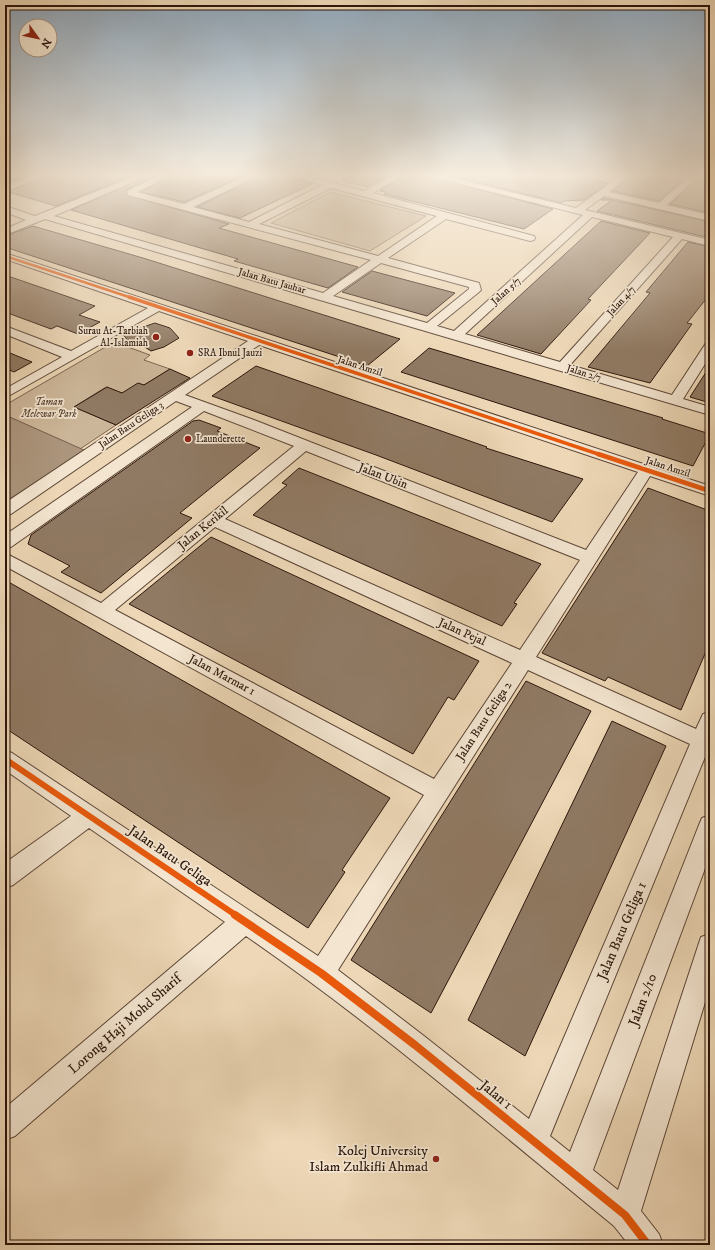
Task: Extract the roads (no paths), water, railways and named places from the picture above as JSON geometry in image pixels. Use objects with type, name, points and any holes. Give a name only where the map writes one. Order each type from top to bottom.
[{"type":"street","name":"Jalan Batu Jauhar","points":[[108,234],[455,335]]},
{"type":"street","points":[[286,234],[475,285],[475,290],[429,327]]},
{"type":"street","points":[[324,297],[416,234]]},
{"type":"street","points":[[516,234],[530,238]]},
{"type":"street","name":"Jalan 5/7","points":[[455,335],[560,234]]},
{"type":"street","points":[[673,234],[710,243]]},
{"type":"street","name":"Jalan 4/7","points":[[562,367],[679,236]]},
{"type":"street","name":"Jalan Amzil","points":[[5,256],[156,308],[710,491]]},
{"type":"street","points":[[5,394],[156,308]]},
{"type":"street","points":[[5,330],[71,356]]},
{"type":"street","name":"Jalan 2/7","points":[[455,335],[710,411]]},
{"type":"street","name":"Jalan Batu Geliga 3","points":[[5,510],[256,341]]},
{"type":"street","points":[[676,401],[710,346]]},
{"type":"street","name":"Jalan Ubin","points":[[175,396],[304,445],[590,558]]},
{"type":"street","points":[[5,543],[202,406]]},
{"type":"street","name":"Jalan Kerikil","points":[[103,611],[304,445]]},
{"type":"street","name":"Jalan Batu Geliga 2","points":[[321,973],[647,470]]},
{"type":"street","name":"Jalan Pejal","points":[[214,520],[524,660],[707,735]]},
{"type":"street","name":"Jalan Marmar 1","points":[[5,559],[438,792]]},
{"type":"street","name":"Jalan Batu Geliga 1","points":[[534,1141],[707,735]]},
{"type":"street","name":"Jalan Batu Geliga","points":[[5,759],[321,973]]},
{"type":"street","points":[[5,877],[89,816]]},
{"type":"street","name":"Jalan 2/10","points":[[576,1175],[710,825]]},
{"type":"street","name":"Lorong Haji Mohd Sharif","points":[[5,1126],[245,921]]},
{"type":"street","points":[[625,1215],[710,946]]},
{"type":"street","name":"Jalan 1","points":[[321,973],[415,1045],[625,1215],[648,1245]]},
{"type":"place","name":"Surau At-Tarbiah Al-Islamiah","points":[[156,337]]},
{"type":"place","name":"SRA Ibnul Jauzi","points":[[190,353]]},
{"type":"place","name":"Launderette","points":[[188,439]]},
{"type":"place","name":"Kolej University Islam Zulkifli Ahmad","points":[[436,1159]]},
{"type":"park label","name":"Taman Melewar Park","points":[[49,408]]}]
